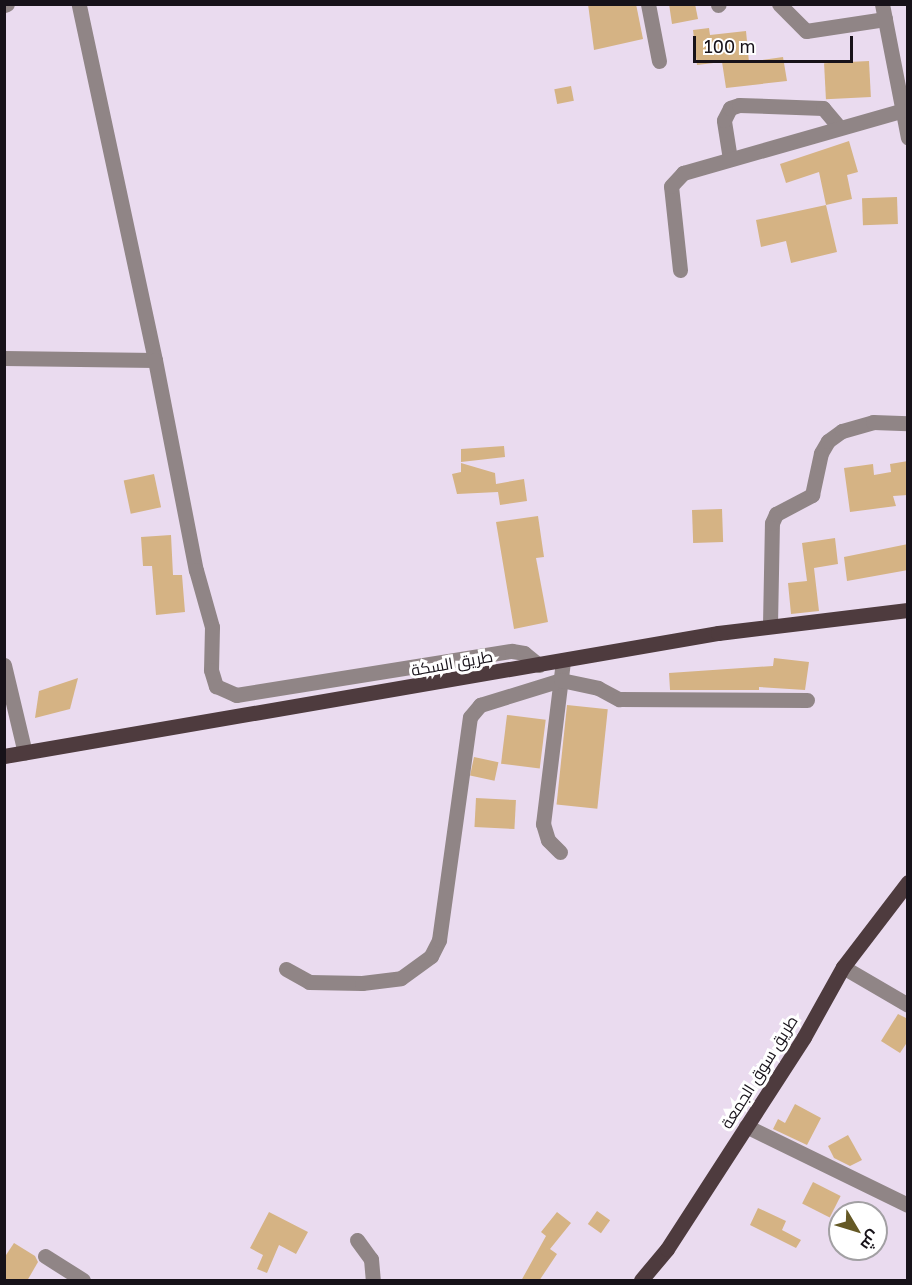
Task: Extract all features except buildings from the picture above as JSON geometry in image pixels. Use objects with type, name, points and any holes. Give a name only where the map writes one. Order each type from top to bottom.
[{"type":"main road","name":"طريق السكة","points":[[4,756],[770,625],[908,610]]},
{"type":"main road","name":"طريق سوق الجمعة","points":[[641,1281],[667,1249],[746,1126],[843,967],[908,882]]},
{"type":"street","points":[[79,4],[155,360],[196,570],[212,627],[211,670],[216,686],[236,695],[512,651],[524,653],[539,665]]},
{"type":"street","points":[[648,4],[659,61]]},
{"type":"street","points":[[680,270],[671,186],[683,173],[839,127],[905,124],[884,12],[806,31],[779,4]]},
{"type":"street","points":[[730,159],[724,120],[730,108],[823,108],[839,127]]},
{"type":"street","points":[[4,358],[155,360]]},
{"type":"street","points":[[770,625],[772,523],[776,514],[812,495],[820,453],[828,441],[842,430],[873,422],[908,423]]},
{"type":"street","points":[[560,852],[548,840],[543,824],[563,660]]},
{"type":"street","points":[[4,665],[25,753]]},
{"type":"street","points":[[286,969],[309,982],[362,983],[401,978],[431,956],[439,940],[470,717],[480,705],[561,680],[598,688],[619,699],[807,700]]},
{"type":"street","points":[[843,967],[908,1005]]},
{"type":"street","points":[[746,1126],[908,1205]]},
{"type":"street","points":[[357,1240],[371,1258],[373,1281]]},
{"type":"street","points":[[45,1256],[82,1281]]}]
